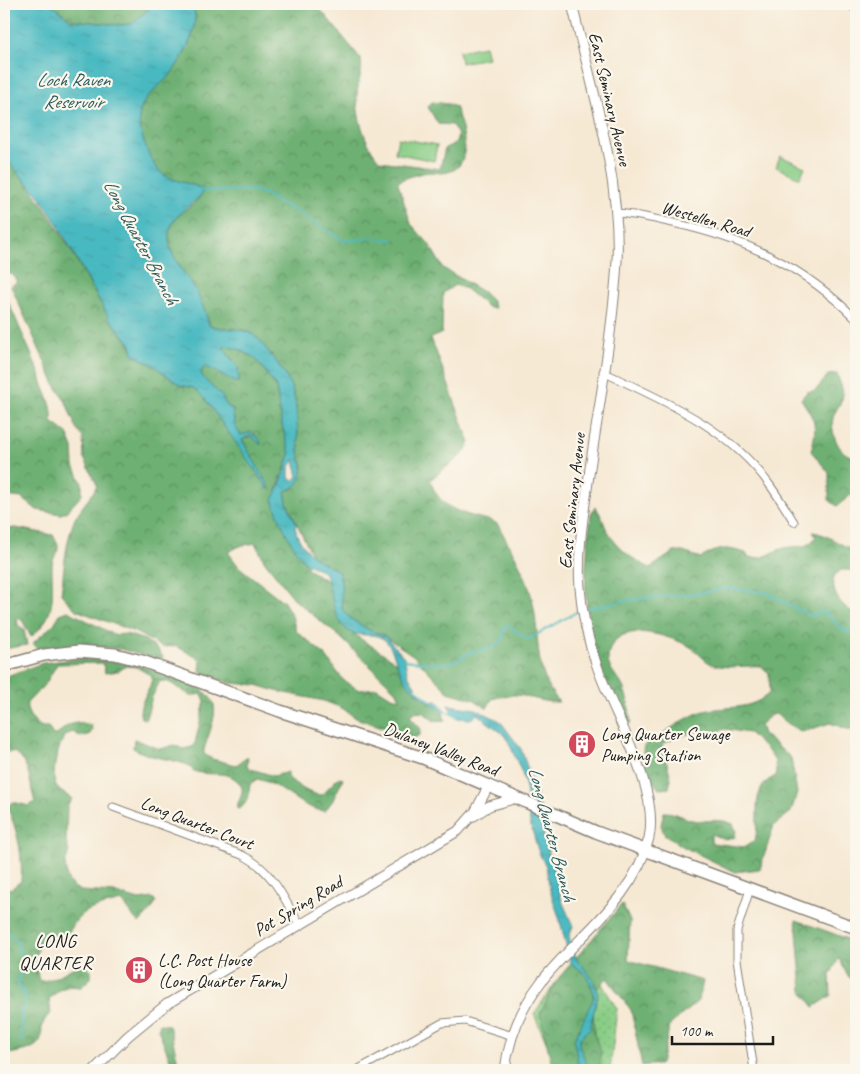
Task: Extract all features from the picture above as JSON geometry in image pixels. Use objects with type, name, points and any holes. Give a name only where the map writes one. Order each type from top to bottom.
[{"type":"main road","name":"Dulaney Valley Road","points":[[4,666],[33,657],[70,652],[125,656],[162,667],[280,711],[397,749],[644,850],[856,928]]},
{"type":"street","name":"East Seminary Avenue","points":[[505,1070],[512,1036],[534,992],[621,895],[644,850],[650,829],[649,800],[596,665],[583,610],[581,546],[616,272],[616,213],[607,154],[572,4]]},
{"type":"street","points":[[850,4],[856,10]]},
{"type":"street","name":"Westellen Road","points":[[616,213],[706,231],[746,244],[807,278],[856,319]]},
{"type":"street","points":[[603,372],[690,415],[722,436],[764,476],[794,522]]},
{"type":"street","name":"Pot Spring Road","points":[[94,1070],[128,1036],[167,1004],[448,837],[470,819],[489,786]]},
{"type":"street","points":[[470,819],[489,806],[522,801]]},
{"type":"street","name":"Long Quarter Court","points":[[113,807],[242,855],[255,862],[270,875],[299,924]]},
{"type":"street","points":[[750,889],[738,930],[737,960],[754,1070]]},
{"type":"street","points":[[357,1070],[442,1023],[466,1021],[512,1036]]},
{"type":"green space","points":[[51,4],[154,4],[132,24],[119,25],[71,20]]},
{"type":"green space","points":[[192,4],[316,4],[361,59],[357,94],[358,111],[362,129],[370,147],[380,161],[440,169],[445,148],[456,143],[458,135],[452,125],[438,124],[428,107],[432,102],[449,104],[455,107],[463,133],[464,153],[461,162],[456,168],[448,172],[422,173],[399,181],[398,184],[411,224],[429,244],[443,268],[483,292],[491,300],[495,308],[489,308],[466,289],[455,285],[443,293],[442,333],[431,338],[470,443],[463,454],[430,480],[438,496],[455,510],[492,521],[498,525],[531,593],[541,666],[550,690],[559,702],[512,695],[492,699],[487,708],[473,699],[448,692],[414,656],[386,637],[371,631],[351,619],[342,609],[341,581],[338,571],[314,559],[287,503],[285,490],[293,489],[303,466],[300,459],[296,404],[289,381],[264,346],[253,335],[245,331],[209,325],[200,300],[173,256],[169,242],[171,227],[180,215],[196,201],[203,190],[172,179],[160,172],[150,157],[140,128],[139,116],[142,106],[153,91],[171,74],[186,50],[195,21],[195,12]]},
{"type":"green space","points":[[485,46],[488,58],[461,63],[459,51]]},
{"type":"green space","points":[[398,138],[437,145],[434,161],[395,153]]},
{"type":"green space","points":[[780,156],[805,167],[800,178],[776,167]]},
{"type":"green space","points":[[4,157],[35,194],[48,213],[107,314],[126,339],[134,355],[153,365],[180,385],[194,388],[205,399],[229,432],[243,443],[243,439],[256,435],[241,435],[236,428],[232,410],[204,380],[201,373],[205,366],[235,382],[233,360],[224,349],[225,346],[238,349],[253,357],[261,365],[276,387],[282,425],[290,454],[277,490],[277,513],[309,570],[329,582],[332,600],[344,624],[361,639],[397,663],[400,672],[410,686],[443,712],[445,720],[434,721],[423,712],[413,713],[410,717],[421,729],[420,735],[413,738],[356,718],[342,708],[324,701],[257,685],[229,683],[200,671],[201,660],[176,646],[162,647],[135,632],[76,610],[61,594],[67,548],[76,516],[97,485],[84,458],[83,438],[77,430],[65,400],[56,387],[11,286],[18,281],[12,274],[7,274],[4,268]],"holes":[[[255,543],[265,562],[296,601],[340,637],[397,692],[400,699],[391,697],[377,688],[359,690],[343,680],[325,655],[296,631],[292,616],[284,602],[239,567],[228,552],[240,546]]]},
{"type":"green space","points":[[4,292],[40,374],[50,403],[52,422],[67,433],[73,448],[74,466],[82,483],[82,495],[67,511],[61,514],[37,510],[22,498],[4,496]]},
{"type":"green space","points":[[837,374],[843,393],[832,424],[834,436],[840,448],[850,456],[856,457],[856,491],[837,506],[829,500],[829,473],[811,451],[815,429],[814,423],[801,399],[807,392],[816,390],[828,375]]},
{"type":"green space","points":[[595,507],[616,544],[632,558],[650,568],[674,552],[683,552],[701,558],[718,550],[727,549],[746,553],[748,557],[764,557],[785,548],[805,546],[816,537],[813,532],[856,550],[856,570],[841,570],[834,576],[833,582],[838,599],[856,614],[856,732],[830,723],[802,732],[786,723],[776,714],[771,715],[760,725],[763,734],[791,758],[797,793],[791,812],[774,825],[760,869],[735,872],[684,847],[664,834],[661,825],[664,812],[692,820],[728,822],[733,824],[736,830],[735,837],[726,840],[711,834],[711,843],[745,847],[755,840],[757,804],[762,788],[767,781],[776,776],[775,761],[768,751],[749,733],[725,729],[709,734],[699,731],[680,736],[662,744],[671,779],[669,788],[659,789],[646,769],[643,752],[644,746],[701,712],[755,703],[763,698],[770,692],[769,673],[761,666],[726,667],[715,665],[707,661],[691,647],[677,641],[653,634],[629,633],[619,638],[612,646],[608,658],[609,665],[622,685],[627,698],[631,722],[625,729],[607,684],[589,623],[586,560],[591,514]]},
{"type":"green space","points":[[16,528],[53,535],[58,549],[52,567],[51,605],[45,621],[31,637],[22,620],[17,618],[18,625],[24,630],[27,645],[4,649],[4,529]]},
{"type":"green space","points":[[68,611],[115,635],[126,634],[145,640],[157,649],[163,657],[161,660],[120,649],[95,646],[38,649],[33,643],[54,624],[60,614]]},
{"type":"green space","points":[[81,658],[112,661],[155,670],[193,684],[207,694],[215,710],[204,754],[212,759],[236,765],[248,757],[247,766],[251,769],[274,776],[288,772],[288,777],[295,783],[317,795],[321,795],[339,777],[343,779],[333,800],[325,811],[307,806],[275,786],[257,779],[250,784],[245,804],[240,809],[236,808],[242,794],[242,788],[231,777],[200,773],[178,762],[152,756],[133,748],[134,739],[160,749],[174,745],[183,749],[192,747],[195,743],[205,701],[203,696],[200,694],[191,696],[169,682],[160,681],[152,697],[146,719],[141,718],[142,702],[150,686],[152,676],[136,667],[126,666],[119,671],[105,673],[103,663],[57,664],[46,683],[27,703],[27,710],[39,727],[48,727],[53,735],[57,735],[64,728],[72,724],[91,725],[92,730],[90,734],[81,737],[73,732],[65,735],[58,752],[55,768],[54,781],[56,786],[72,799],[67,807],[66,842],[69,851],[65,864],[67,878],[72,886],[81,891],[115,893],[139,900],[153,898],[156,902],[139,923],[121,901],[94,908],[82,914],[66,937],[47,940],[41,944],[36,956],[39,981],[56,977],[84,963],[91,970],[91,978],[81,987],[70,986],[63,988],[49,999],[51,1013],[42,1026],[39,1042],[34,1047],[24,1051],[8,1054],[4,1060],[4,886],[11,889],[21,881],[17,834],[7,807],[13,802],[29,806],[35,802],[29,774],[24,762],[14,752],[4,752],[4,677],[43,663]]},
{"type":"green space","points":[[622,904],[630,921],[628,960],[703,981],[699,1000],[670,1025],[661,1064],[642,1066],[631,1010],[607,978],[593,993],[594,1034],[601,1052],[600,1070],[553,1070],[540,1014],[557,980]]},
{"type":"green space","points":[[796,920],[856,942],[856,983],[847,975],[839,958],[830,975],[831,996],[814,1007],[802,991]]},
{"type":"green space","points":[[583,952],[617,1009],[610,1070],[558,1070],[534,1014],[558,979]]},
{"type":"green space","points":[[160,1024],[169,1025],[180,1070],[174,1070],[158,1029]]},
{"type":"water","name":"Loch Raven Reservoir","points":[[4,4],[51,4],[71,20],[119,25],[132,24],[154,4],[192,4],[195,12],[195,21],[186,50],[171,74],[145,101],[139,116],[145,145],[160,172],[172,179],[203,190],[202,194],[178,215],[172,224],[169,233],[171,250],[195,289],[209,325],[245,331],[253,335],[264,346],[289,381],[296,404],[302,474],[295,487],[285,491],[287,503],[297,525],[295,526],[297,534],[310,553],[338,571],[341,581],[342,609],[351,619],[371,631],[386,637],[404,657],[408,675],[421,696],[407,683],[392,651],[383,638],[356,634],[342,625],[335,609],[326,575],[322,570],[306,563],[286,533],[273,500],[290,454],[282,425],[276,387],[261,365],[253,357],[238,349],[225,346],[224,349],[238,367],[239,382],[235,382],[205,366],[201,373],[232,410],[236,428],[241,435],[251,432],[260,440],[261,445],[250,435],[242,440],[269,486],[269,490],[205,399],[194,388],[180,385],[153,365],[134,355],[130,343],[109,318],[58,225],[39,196],[4,157]],"holes":[[[294,460],[298,476],[293,481],[289,478],[289,468]]]},
{"type":"water","points":[[422,697],[430,702],[437,701],[446,711],[443,712]]},
{"type":"water","points":[[448,705],[476,709],[500,721],[521,749],[536,793],[543,831],[562,901],[573,926],[569,936],[576,958],[593,979],[598,994],[590,1028],[580,1038],[579,1045],[589,1070],[579,1070],[574,1040],[594,997],[593,991],[584,973],[571,964],[550,890],[546,866],[539,853],[530,823],[526,788],[522,773],[506,736],[477,714],[471,719],[456,718]]},
{"type":"waterway","points":[[202,191],[253,190],[268,195],[344,241],[372,238],[393,240]]},
{"type":"waterway","points":[[585,609],[622,601],[706,592],[725,588],[765,592],[811,616],[821,612],[826,613],[845,632],[856,628]]},
{"type":"waterway","points":[[402,660],[433,663],[452,662],[470,653],[495,647],[504,635],[505,627],[508,626],[526,638],[531,638],[580,610]]},
{"type":"waterway","name":"Long Quarter Branch","points":[[417,690],[432,702]]},
{"type":"waterway","name":"Long Quarter Branch","points":[[445,711],[454,715]]},
{"type":"waterway","points":[[4,904],[7,932],[16,940],[22,963],[18,982],[26,998],[21,1017],[21,1042]]},
{"type":"place","name":"Long Quarter Sewage Pumping Station","points":[[582,744]]},
{"type":"place","name":"L.C. Post House (Long Quarter Farm)","points":[[139,970]]},
{"type":"district","name":"LONG QUARTER","points":[[56,952]]}]
